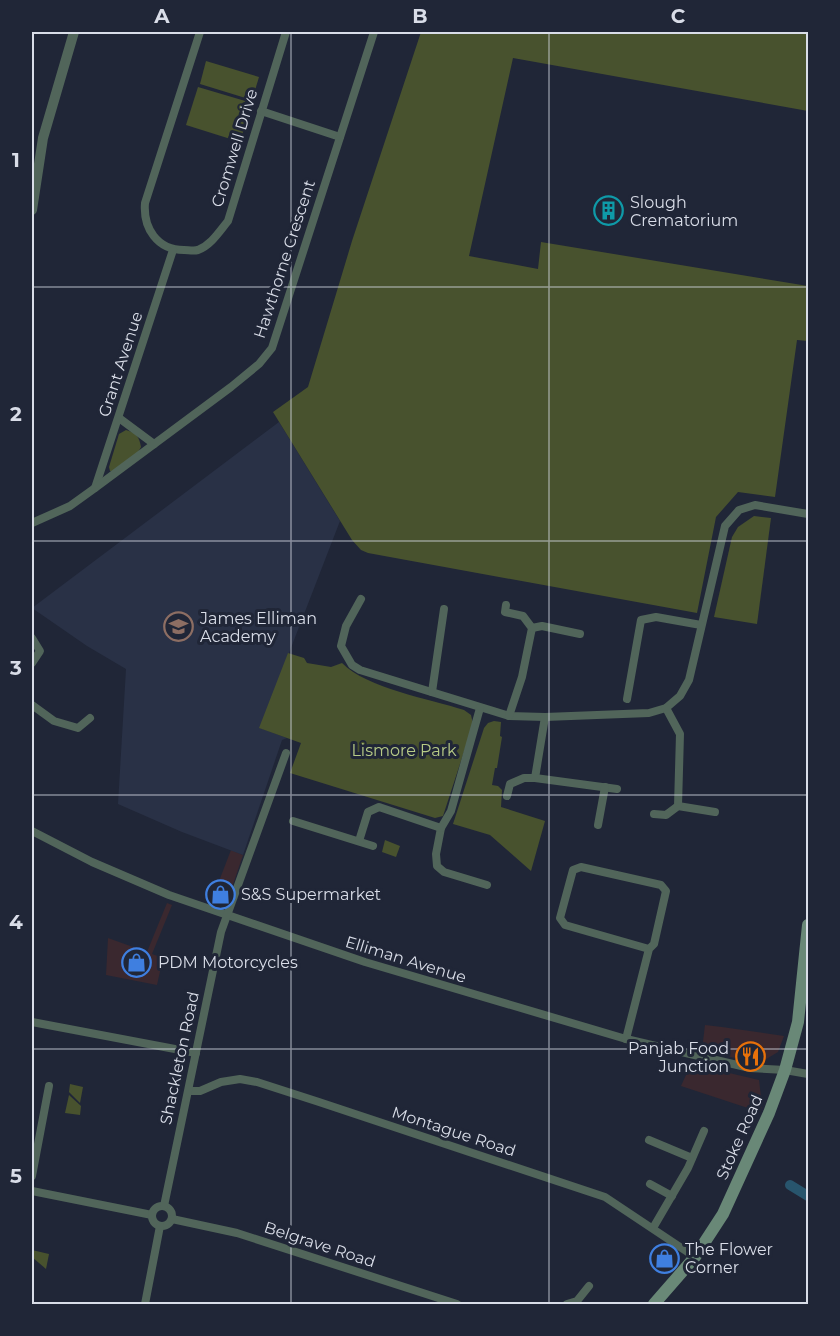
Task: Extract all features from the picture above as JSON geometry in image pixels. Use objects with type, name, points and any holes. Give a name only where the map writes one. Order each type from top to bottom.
[{"type":"main road","name":"Stoke Road","points":[[654,1305],[695,1257],[723,1214],[769,1113],[785,1070],[798,1022],[808,925]]},
{"type":"street","points":[[32,210],[43,138],[74,32]]},
{"type":"street","points":[[173,250],[158,241],[148,228],[144,216],[145,203],[200,32]]},
{"type":"street","name":"Cromwell Drive","points":[[173,250],[196,250],[215,239],[228,221],[286,32]]},
{"type":"street","name":"Hawthorne Crescent","points":[[32,523],[70,506],[95,488],[231,387],[259,364],[272,348],[374,32]]},
{"type":"street","points":[[261,111],[340,137]]},
{"type":"street","name":"Grant Avenue","points":[[95,488],[173,250]]},
{"type":"street","points":[[119,418],[154,444]]},
{"type":"street","points":[[361,599],[346,626],[341,646],[352,665],[360,670],[509,716],[649,713],[666,708],[680,696],[689,680],[725,526],[739,510],[755,505],[808,514]]},
{"type":"street","points":[[506,605],[505,612],[523,616],[532,628],[522,677],[509,716]]},
{"type":"street","points":[[432,692],[444,609]]},
{"type":"street","points":[[627,699],[641,620],[656,617],[701,625]]},
{"type":"street","points":[[532,628],[542,626],[580,634]]},
{"type":"street","points":[[32,638],[40,651],[32,663]]},
{"type":"street","points":[[32,705],[54,721],[78,728],[90,718]]},
{"type":"street","points":[[480,708],[451,811],[441,828],[436,854],[437,866],[444,872],[487,885]]},
{"type":"street","points":[[666,708],[680,734],[678,806]]},
{"type":"street","points":[[535,778],[544,717]]},
{"type":"street","name":"Shackleton Road","points":[[164,1206],[225,916],[286,753]]},
{"type":"street","points":[[507,796],[510,784],[524,778],[617,789]]},
{"type":"street","points":[[598,825],[605,787]]},
{"type":"street","points":[[654,814],[666,815],[678,806],[715,812]]},
{"type":"street","points":[[359,841],[368,812],[379,807],[441,828]]},
{"type":"street","points":[[293,821],[373,846]]},
{"type":"street","name":"Elliman Avenue","points":[[32,831],[92,862],[169,895],[365,962],[626,1039],[750,1068],[808,1074]]},
{"type":"street","points":[[626,1039],[649,949],[654,944],[666,891],[662,885],[581,867],[573,870],[560,918],[565,925],[649,949]]},
{"type":"street","points":[[32,1022],[196,1053]]},
{"type":"street","name":"Montague Road","points":[[189,1090],[200,1091],[221,1082],[240,1079],[257,1082],[605,1197],[695,1257]]},
{"type":"street","points":[[32,1176],[49,1086]]},
{"type":"street","points":[[653,1228],[693,1158],[704,1131]]},
{"type":"street","points":[[649,1140],[693,1158]]},
{"type":"street","points":[[650,1184],[672,1196]]},
{"type":"street","points":[[32,1191],[152,1215]]},
{"type":"street","points":[[164,1206],[172,1212],[172,1219],[168,1224],[160,1226],[153,1220],[152,1215],[155,1209],[164,1206]]},
{"type":"street","name":"Belgrave Road","points":[[172,1219],[237,1233],[457,1305]]},
{"type":"street","points":[[145,1305],[160,1226]]},
{"type":"street","points":[[567,1305],[577,1301],[589,1286]]},
{"type":"shaded area","name":"James Elliman Academy","points":[[279,422],[340,521],[260,728],[287,738],[282,740],[243,855],[118,804],[126,669],[87,646],[32,608]]},
{"type":"shaded area","points":[[231,850],[243,855],[225,908],[211,902]]},
{"type":"shaded area","points":[[167,903],[172,905],[152,954],[163,958],[157,985],[106,975],[108,938],[147,952]]},
{"type":"shaded area","points":[[705,1025],[784,1036],[778,1052],[763,1061],[735,1058],[702,1050]]},
{"type":"shaded area","points":[[691,1064],[759,1080],[762,1106],[760,1112],[681,1086]]},
{"type":"green space","points":[[421,32],[808,32],[808,111],[513,58],[469,256],[538,269],[541,242],[808,286],[808,341],[797,340],[775,497],[738,492],[716,517],[697,613],[361,550],[352,540],[273,412],[308,387],[352,241]]},
{"type":"green space","points":[[206,61],[259,77],[252,100],[200,84]]},
{"type":"green space","points":[[198,87],[252,103],[240,142],[186,125]]},
{"type":"green space","points":[[126,430],[137,436],[141,447],[137,454],[113,472],[110,471],[109,467],[119,434]]},
{"type":"green space","points":[[754,516],[771,518],[757,624],[714,617],[732,537],[738,527]]},
{"type":"green space","name":"Lismore Park","points":[[288,653],[304,658],[307,663],[331,667],[342,663],[353,672],[382,686],[464,710],[471,715],[473,724],[443,816],[435,818],[290,773],[301,743],[259,728]]},
{"type":"green space","points":[[501,722],[500,736],[502,737],[492,785],[502,790],[501,807],[545,821],[531,871],[490,835],[453,824],[484,728],[488,723]]},
{"type":"green space","points":[[385,840],[400,846],[396,857],[382,852]]},
{"type":"green space","points":[[70,1084],[83,1087],[80,1103],[69,1092]]},
{"type":"green space","points":[[69,1095],[81,1106],[80,1115],[65,1113]]},
{"type":"green space","points":[[32,1250],[49,1254],[46,1269],[32,1257]]},
{"type":"waterway","points":[[790,1185],[808,1196]]},
{"type":"place","name":"Slough Crematorium","points":[[609,211]]},
{"type":"place","name":"James Elliman Academy","points":[[179,627]]},
{"type":"place","name":"S&S Supermarket","points":[[220,894]]},
{"type":"place","name":"PDM Motorcycles","points":[[137,962]]},
{"type":"place","name":"Panjab Food Junction","points":[[750,1057]]},
{"type":"place","name":"The Flower Corner","points":[[664,1258]]}]
